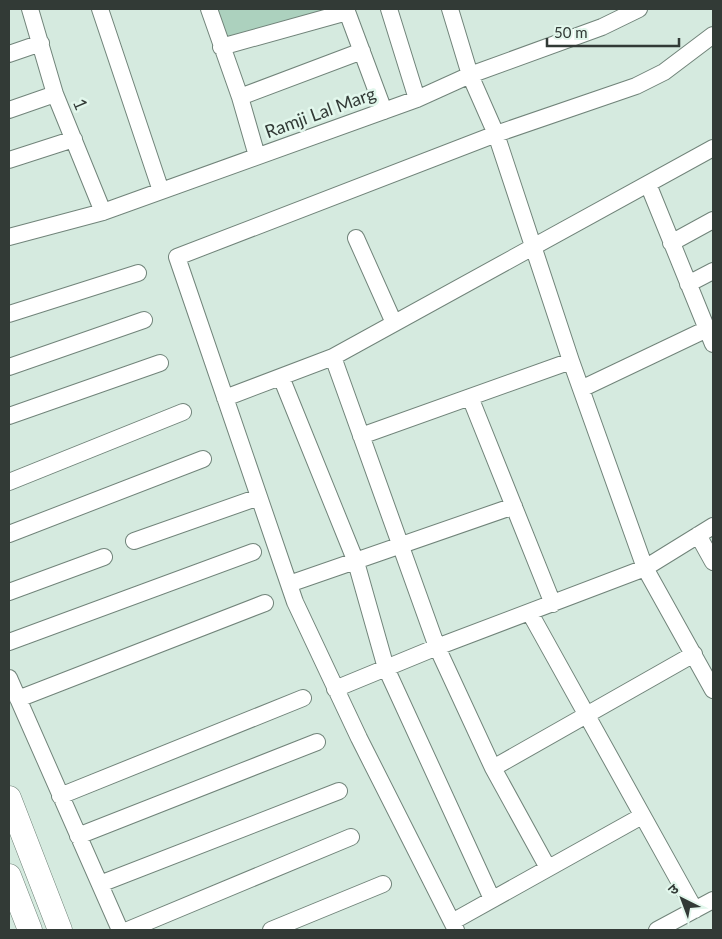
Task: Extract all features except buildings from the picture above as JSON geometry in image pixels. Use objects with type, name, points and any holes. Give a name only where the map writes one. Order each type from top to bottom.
[{"type":"main road","points":[[9,798],[60,930]]},
{"type":"main road","points":[[9,876],[30,930]]},
{"type":"street","name":"1","points":[[30,9],[54,94],[103,212]]},
{"type":"street","points":[[100,9],[161,191]]},
{"type":"street","points":[[209,9],[240,97],[257,156]]},
{"type":"street","points":[[389,9],[417,99]]},
{"type":"street","points":[[450,9],[470,74],[496,134],[571,361],[645,568],[713,690]]},
{"type":"street","name":"Ramji Lal Marg","points":[[9,237],[103,212],[384,111],[417,99],[470,74],[602,27],[638,9]]},
{"type":"street","points":[[221,47],[347,10],[384,111]]},
{"type":"street","points":[[642,816],[492,899],[454,926],[335,689],[289,584],[177,257],[496,134],[636,86],[664,72],[713,35]]},
{"type":"street","points":[[9,54],[41,43]]},
{"type":"street","points":[[240,97],[362,51]]},
{"type":"street","points":[[9,110],[54,94]]},
{"type":"street","points":[[9,160],[74,139]]},
{"type":"street","points":[[225,398],[333,356],[713,148]]},
{"type":"street","points":[[648,184],[670,243],[713,344]]},
{"type":"street","points":[[670,243],[713,220]]},
{"type":"street","points":[[356,238],[394,323]]},
{"type":"street","points":[[688,284],[713,271]]},
{"type":"street","points":[[9,314],[138,273]]},
{"type":"street","points":[[9,367],[144,320]]},
{"type":"street","points":[[582,389],[707,329]]},
{"type":"street","points":[[333,356],[437,647],[493,768],[548,868]]},
{"type":"street","points":[[361,436],[571,361]]},
{"type":"street","points":[[9,416],[160,363]]},
{"type":"street","points":[[281,377],[356,562],[386,668],[492,899]]},
{"type":"street","points":[[470,397],[553,604]]},
{"type":"street","points":[[9,482],[183,412]]},
{"type":"street","points":[[9,534],[203,459]]},
{"type":"street","points":[[134,540],[259,497]]},
{"type":"street","points":[[289,584],[514,506]]},
{"type":"street","points":[[335,689],[437,647],[645,568],[713,526]]},
{"type":"street","points":[[698,535],[713,562]]},
{"type":"street","points":[[9,642],[253,552]]},
{"type":"street","points":[[9,592],[104,557]]},
{"type":"street","points":[[18,699],[265,603]]},
{"type":"street","points":[[530,613],[695,910]]},
{"type":"street","points":[[493,768],[694,654]]},
{"type":"street","points":[[9,678],[120,930]]},
{"type":"street","points":[[60,796],[302,698]]},
{"type":"street","points":[[78,836],[317,742]]},
{"type":"street","points":[[100,884],[339,791]]},
{"type":"street","points":[[128,930],[350,837]]},
{"type":"street","points":[[271,930],[382,884]]},
{"type":"street","points":[[657,930],[713,900]]},
{"type":"green space","points":[[217,9],[331,9],[228,42]]}]
